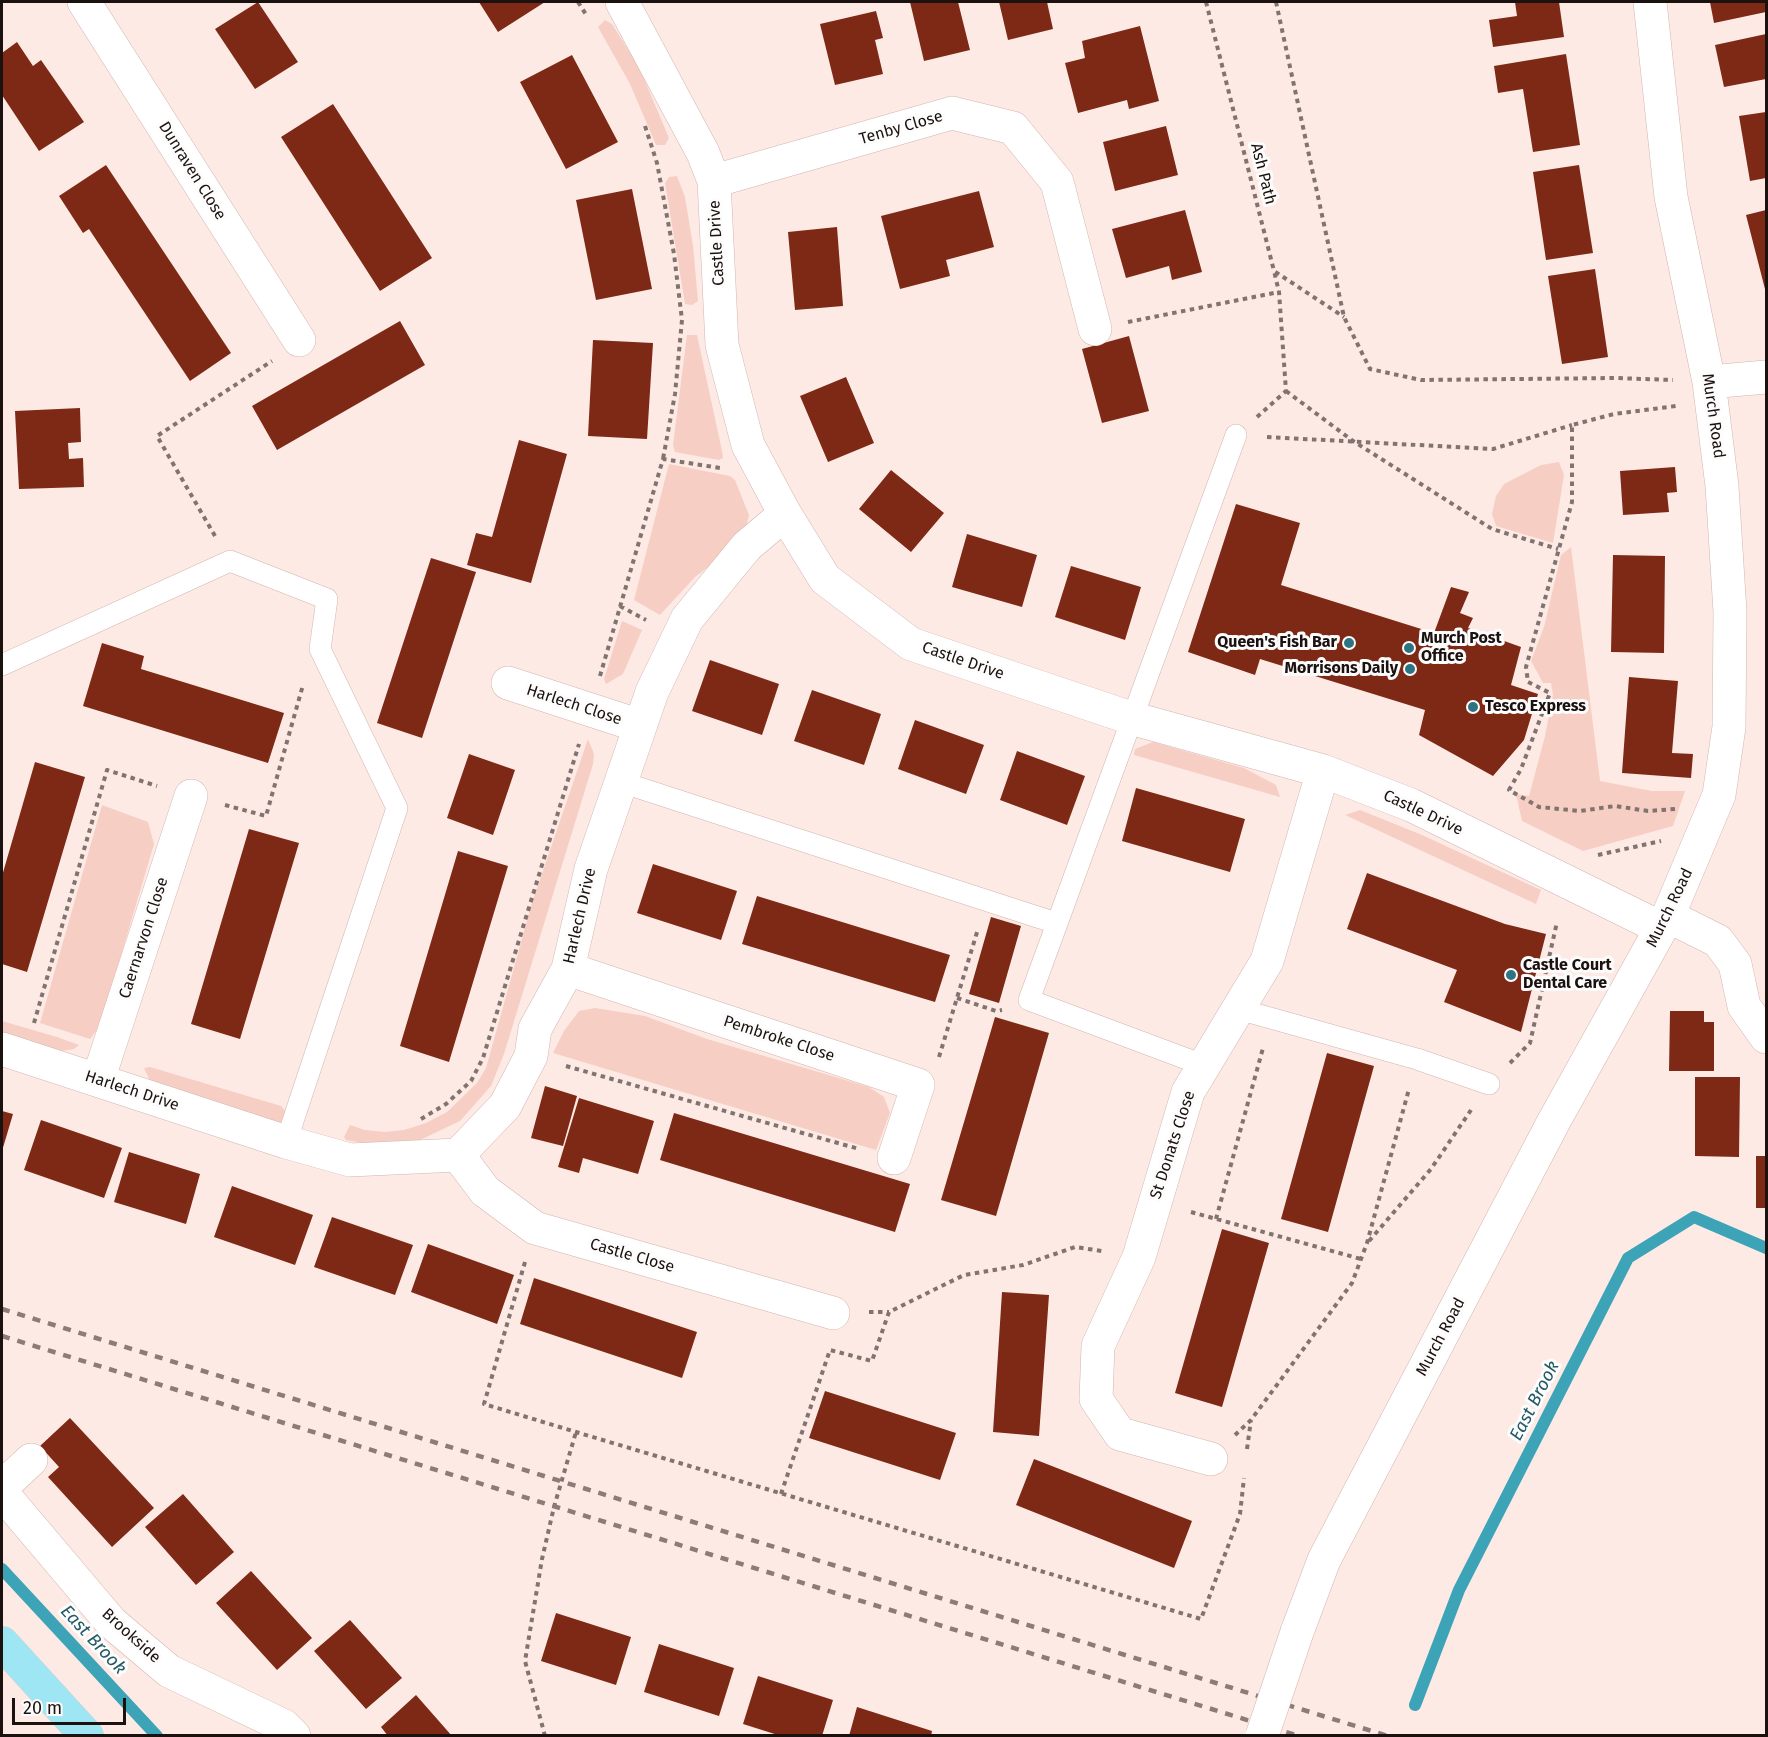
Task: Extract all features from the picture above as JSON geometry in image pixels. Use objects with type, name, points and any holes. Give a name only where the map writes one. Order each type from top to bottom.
[{"type":"main road","points":[[2,1643],[87,1736]]},
{"type":"street","name":"Dunraven Close","points":[[84,2],[299,340]]},
{"type":"street","name":"Castle Drive","points":[[622,2],[703,153],[714,181],[723,345],[748,445],[785,514],[825,579],[911,644],[1131,718],[1323,771],[1411,805],[1664,922],[1718,941],[1736,964],[1744,1006],[1767,1037]]},
{"type":"street","name":"Murch Road","points":[[1262,1736],[1324,1560],[1554,1121],[1664,922],[1719,795],[1729,727],[1730,612],[1722,486],[1711,392],[1671,197],[1650,2]]},
{"type":"street","name":"Tenby Close","points":[[714,181],[952,113],[1013,128],[1056,182],[1095,329]]},
{"type":"street","points":[[1711,392],[1767,376]]},
{"type":"street","name":"Harlech Drive","points":[[2,1049],[286,1142],[350,1160],[458,1155],[505,1106],[531,1056],[535,1029],[568,969],[591,869],[652,692],[687,619],[747,546],[785,514]]},
{"type":"street","name":"Harlech Close","points":[[507,683],[640,726]]},
{"type":"street","name":"St Donats Close","points":[[1211,1459],[1119,1434],[1096,1399],[1098,1346],[1139,1257],[1188,1092],[1267,961],[1323,771]]},
{"type":"street","name":"Caernarvon Close","points":[[98,1080],[191,796]]},
{"type":"street","name":"Pembroke Close","points":[[568,969],[918,1085]]},
{"type":"street","points":[[894,1158],[918,1085]]},
{"type":"street","name":"Castle Close","points":[[458,1155],[485,1191],[535,1228],[833,1313]]},
{"type":"street","points":[[2,1487],[31,1460]]},
{"type":"street","name":"Brookside","points":[[2,1493],[111,1622],[169,1671],[284,1726],[294,1736]]},
{"type":"lane","points":[[1203,1065],[1029,1000],[1236,435]]},
{"type":"lane","points":[[2,664],[230,561],[327,599],[320,650],[397,808],[286,1142]]},
{"type":"lane","points":[[621,782],[1056,923]]},
{"type":"lane","points":[[1238,1009],[1417,1059],[1489,1084]]},
{"type":"path","points":[[578,2],[592,24]]},
{"type":"path","name":"Ash Path","points":[[1206,2],[1279,292],[1286,391]]},
{"type":"path","points":[[1275,2],[1344,317],[1370,369],[1421,380],[1615,378],[1711,392]]},
{"type":"path","points":[[416,1121],[446,1104],[471,1081],[483,1058],[590,710],[663,459],[675,394],[682,320],[674,254],[657,163],[644,124]]},
{"type":"path","points":[[1274,271],[1344,317]]},
{"type":"path","points":[[1095,329],[1279,292]]},
{"type":"path","points":[[230,561],[157,436],[256,373],[299,340]]},
{"type":"path","points":[[1236,435],[1286,391],[1353,441],[1492,529],[1558,549]]},
{"type":"path","points":[[1236,435],[1493,449],[1614,414],[1711,392]]},
{"type":"path","points":[[1572,425],[1572,502],[1526,667],[1528,682],[1550,693],[1521,769],[1509,790],[1539,807],[1580,811],[1616,806],[1648,811],[1679,808]]},
{"type":"path","points":[[663,459],[764,475]]},
{"type":"path","points":[[33,1025],[107,770],[266,816],[303,684],[320,650]]},
{"type":"path","points":[[1591,856],[1664,840]]},
{"type":"path","points":[[918,1085],[935,1071],[987,900]]},
{"type":"path","points":[[1367,1243],[1431,1169],[1489,1084],[1530,1042],[1557,922]]},
{"type":"path","points":[[957,998],[996,1011],[1029,1000]]},
{"type":"path","points":[[1216,1220],[1271,1018]]},
{"type":"path","points":[[531,1056],[894,1158]]},
{"type":"path","points":[[1211,1459],[1251,1420],[1352,1283],[1367,1243],[1417,1059]]},
{"type":"path","points":[[1155,1202],[1361,1259]]},
{"type":"path","points":[[535,1228],[484,1404],[1201,1619],[1240,1514],[1245,1467]]},
{"type":"path","points":[[781,1494],[830,1350],[873,1362],[890,1312],[964,1275],[1023,1264],[1075,1246],[1139,1257]]},
{"type":"path","points":[[1246,1455],[1251,1420]]},
{"type":"path","points":[[545,1736],[525,1660],[542,1559],[554,1507],[576,1432]]},
{"type":"shaded area","points":[[605,20],[612,24],[639,67],[669,138],[665,145],[656,145],[630,84],[598,27]]},
{"type":"shaded area","points":[[677,176],[685,197],[693,246],[698,301],[692,305],[685,304],[665,183],[669,177]]},
{"type":"shaded area","points":[[687,335],[697,335],[722,451],[723,458],[719,460],[675,452],[673,445]]},
{"type":"shaded area","points":[[1559,462],[1564,475],[1553,543],[1496,526],[1492,514],[1496,496],[1504,484],[1541,465]]},
{"type":"shaded area","points":[[669,464],[730,476],[735,480],[749,515],[745,532],[732,549],[695,577],[660,615],[634,600]]},
{"type":"shaded area","points":[[1571,547],[1600,781],[1652,791],[1685,791],[1673,826],[1583,851],[1522,821],[1516,794],[1529,796],[1545,736],[1553,695],[1551,683],[1543,683],[1531,661],[1544,627],[1561,555]]},
{"type":"shaded area","points":[[622,621],[642,630],[623,674],[606,684],[604,679]]},
{"type":"shaded area","points":[[588,739],[594,754],[593,764],[504,1054],[491,1086],[460,1121],[420,1140],[385,1147],[346,1140],[344,1137],[350,1125],[365,1130],[385,1132],[404,1130],[426,1123],[447,1112],[477,1083],[486,1068],[532,903]]},
{"type":"shaded area","points":[[1153,742],[1244,768],[1276,785],[1280,797],[1134,755],[1135,749]]},
{"type":"shaded area","points":[[102,805],[148,822],[154,844],[100,1026],[90,1039],[40,1023]]},
{"type":"shaded area","points":[[1360,810],[1422,835],[1541,890],[1536,904],[1345,815]]},
{"type":"shaded area","points":[[595,1008],[645,1016],[707,1039],[869,1087],[884,1097],[890,1113],[876,1150],[553,1053],[564,1031],[579,1011]]},
{"type":"shaded area","points":[[2,1021],[79,1045],[74,1049],[61,1051],[2,1037]]},
{"type":"shaded area","points":[[150,1067],[281,1106],[289,1115],[279,1124],[150,1081],[144,1068]]},
{"type":"building","points":[[258,2],[298,62],[255,89],[215,29]]},
{"type":"building","points":[[479,2],[545,2],[498,32]]},
{"type":"building","points":[[910,2],[958,2],[970,50],[924,61]]},
{"type":"building","points":[[999,2],[1047,2],[1053,29],[1008,40]]},
{"type":"building","points":[[1515,2],[1559,2],[1564,37],[1493,47],[1489,20],[1517,16]]},
{"type":"building","points":[[1710,2],[1766,2],[1766,12],[1714,23]]},
{"type":"building","points":[[876,11],[883,38],[875,40],[883,74],[835,85],[820,24]]},
{"type":"building","points":[[1140,26],[1159,101],[1129,109],[1127,100],[1078,113],[1065,63],[1085,58],[1082,41]]},
{"type":"building","points":[[1766,34],[1766,79],[1724,87],[1715,45]]},
{"type":"building","points":[[17,42],[33,66],[41,60],[84,122],[39,151],[2,95],[2,53]]},
{"type":"building","points":[[1566,54],[1580,145],[1533,152],[1523,89],[1498,93],[1494,66]]},
{"type":"building","points":[[572,55],[618,142],[566,169],[520,82]]},
{"type":"building","points":[[333,104],[432,258],[380,291],[281,137]]},
{"type":"building","points":[[1766,112],[1766,178],[1750,181],[1739,116]]},
{"type":"building","points":[[1166,126],[1178,175],[1115,191],[1103,142]]},
{"type":"building","points":[[106,165],[231,353],[190,381],[89,229],[83,233],[59,196]]},
{"type":"building","points":[[1579,165],[1593,253],[1546,260],[1533,172]]},
{"type":"building","points":[[632,189],[652,289],[596,300],[576,200]]},
{"type":"building","points":[[979,191],[994,247],[946,260],[950,276],[900,289],[881,216]]},
{"type":"building","points":[[1185,210],[1202,272],[1172,280],[1169,266],[1126,278],[1112,229]]},
{"type":"building","points":[[1766,210],[1766,293],[1746,215]]},
{"type":"building","points":[[837,227],[843,306],[795,310],[788,232]]},
{"type":"building","points":[[1595,269],[1608,357],[1562,364],[1548,276]]},
{"type":"building","points":[[400,321],[425,365],[277,450],[252,406]]},
{"type":"building","points":[[1129,336],[1149,411],[1102,423],[1082,349]]},
{"type":"building","points":[[593,340],[653,343],[647,439],[588,436]]},
{"type":"building","points":[[846,377],[874,443],[828,462],[800,396]]},
{"type":"building","points":[[80,408],[81,442],[68,443],[69,459],[83,458],[84,487],[19,489],[15,411]]},
{"type":"building","points":[[519,440],[567,454],[531,583],[467,565],[476,533],[492,537]]},
{"type":"building","points":[[1675,467],[1677,492],[1667,493],[1669,512],[1623,515],[1620,471]]},
{"type":"building","points":[[891,470],[944,513],[911,552],[859,509]]},
{"type":"building","points":[[1236,504],[1300,523],[1281,585],[1434,633],[1451,587],[1469,592],[1460,613],[1473,618],[1468,628],[1521,647],[1511,685],[1538,694],[1524,740],[1493,776],[1419,735],[1425,710],[1260,659],[1255,675],[1188,652]]},
{"type":"building","points":[[967,534],[1037,555],[1022,607],[952,587]]},
{"type":"building","points":[[1613,555],[1665,556],[1664,653],[1611,652]]},
{"type":"building","points":[[431,558],[476,572],[422,738],[377,723]]},
{"type":"building","points":[[1071,566],[1141,587],[1125,640],[1055,617]]},
{"type":"building","points":[[102,643],[144,656],[141,669],[284,713],[268,763],[83,706]]},
{"type":"building","points":[[710,660],[779,684],[762,735],[692,711]]},
{"type":"building","points":[[1629,677],[1678,681],[1672,753],[1693,754],[1691,778],[1622,773]]},
{"type":"building","points":[[812,690],[881,714],[864,765],[794,741]]},
{"type":"building","points":[[915,720],[984,745],[966,794],[898,769]]},
{"type":"building","points":[[1017,751],[1085,776],[1067,825],[1000,800]]},
{"type":"building","points":[[469,754],[515,770],[493,835],[447,818]]},
{"type":"building","points":[[35,762],[85,777],[27,972],[2,964],[2,876]]},
{"type":"building","points":[[1136,788],[1245,819],[1230,872],[1122,841]]},
{"type":"building","points":[[249,829],[299,843],[240,1039],[191,1024]]},
{"type":"building","points":[[458,851],[508,866],[449,1062],[400,1046]]},
{"type":"building","points":[[653,864],[737,891],[721,940],[637,913]]},
{"type":"building","points":[[1367,873],[1505,924],[1546,934],[1521,1032],[1444,1002],[1457,970],[1347,929]]},
{"type":"building","points":[[757,896],[950,955],[935,1002],[742,944]]},
{"type":"building","points":[[991,917],[1021,926],[999,1003],[969,994]]},
{"type":"building","points":[[1670,1011],[1704,1011],[1704,1022],[1714,1022],[1714,1071],[1669,1071]]},
{"type":"building","points":[[995,1017],[1049,1033],[996,1216],[941,1200]]},
{"type":"building","points":[[1327,1053],[1374,1066],[1328,1232],[1281,1219]]},
{"type":"building","points":[[1695,1077],[1740,1077],[1739,1157],[1695,1156]]},
{"type":"building","points":[[545,1086],[577,1096],[563,1146],[531,1138]]},
{"type":"building","points":[[579,1098],[654,1121],[638,1174],[583,1158],[579,1173],[558,1167]]},
{"type":"building","points":[[2,1111],[13,1114],[2,1151]]},
{"type":"building","points":[[674,1113],[910,1184],[895,1232],[660,1160]]},
{"type":"building","points":[[41,1120],[122,1148],[104,1198],[24,1170]]},
{"type":"building","points":[[129,1152],[200,1174],[186,1224],[114,1202]]},
{"type":"building","points":[[1756,1156],[1766,1156],[1766,1208],[1756,1208]]},
{"type":"building","points":[[232,1186],[313,1215],[295,1265],[214,1237]]},
{"type":"building","points":[[332,1217],[413,1245],[395,1295],[314,1267]]},
{"type":"building","points":[[1222,1229],[1269,1243],[1222,1407],[1175,1393]]},
{"type":"building","points":[[428,1244],[514,1275],[497,1324],[411,1292]]},
{"type":"building","points":[[534,1278],[697,1332],[682,1378],[520,1324]]},
{"type":"building","points":[[1002,1292],[1049,1295],[1039,1436],[993,1432]]},
{"type":"building","points":[[825,1391],[956,1433],[940,1480],[809,1438]]},
{"type":"building","points":[[70,1418],[154,1508],[112,1547],[48,1477],[59,1467],[40,1446]]},
{"type":"building","points":[[1034,1459],[1192,1521],[1174,1568],[1016,1505]]},
{"type":"building","points":[[183,1494],[234,1552],[196,1585],[145,1527]]},
{"type":"building","points":[[251,1571],[312,1638],[277,1670],[216,1603]]},
{"type":"building","points":[[556,1613],[631,1637],[616,1685],[541,1661]]},
{"type":"building","points":[[350,1620],[402,1678],[366,1709],[314,1651]]},
{"type":"building","points":[[659,1644],[734,1668],[719,1716],[644,1692]]},
{"type":"building","points":[[758,1676],[833,1700],[822,1736],[781,1736],[743,1724]]},
{"type":"building","points":[[416,1695],[452,1736],[388,1736],[381,1727]]},
{"type":"building","points":[[857,1707],[932,1731],[931,1736],[849,1736]]},
{"type":"waterway","name":"East Brook","points":[[1415,1705],[1459,1590],[1628,1258],[1694,1217],[1766,1248]]},
{"type":"waterway","name":"East Brook","points":[[2,1569],[157,1736]]},
{"type":"railway","points":[[2,1309],[1388,1736]]},
{"type":"railway","points":[[2,1336],[1299,1736]]},
{"type":"place","name":"Queen's Fish Bar","points":[[1349,643]]},
{"type":"place","name":"Murch Post Office","points":[[1409,648]]},
{"type":"place","name":"Morrisons Daily","points":[[1410,669]]},
{"type":"place","name":"Tesco Express","points":[[1473,707]]},
{"type":"place","name":"Castle Court Dental Care","points":[[1511,975]]}]
